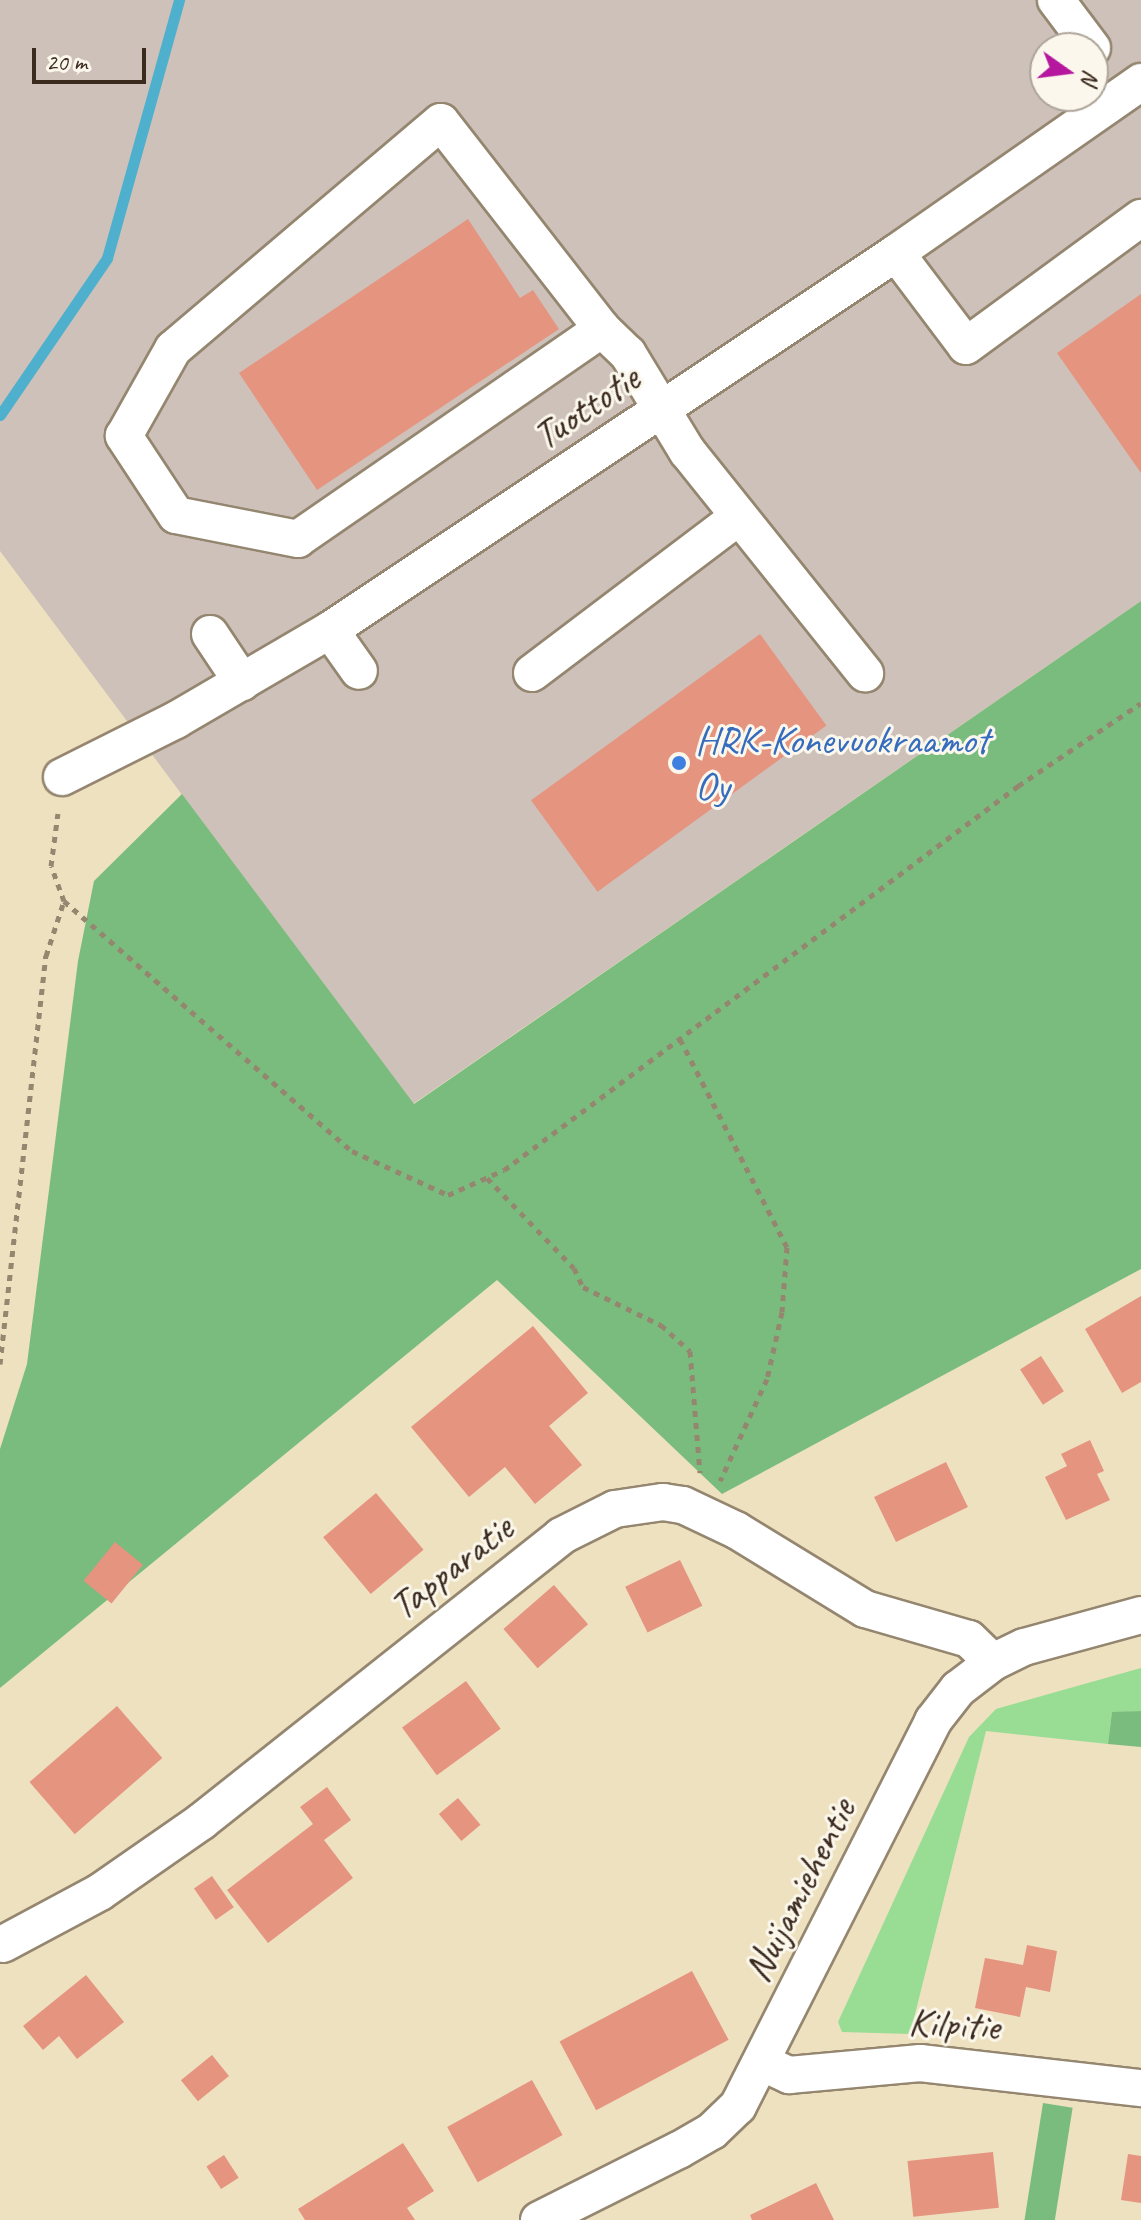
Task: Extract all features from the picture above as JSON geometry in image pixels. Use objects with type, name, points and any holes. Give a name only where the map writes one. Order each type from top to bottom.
[{"type":"street","points":[[1056,0],[1080,32]]},
{"type":"street","points":[[1109,64],[1133,87]]},
{"type":"street","name":"Tuottotie","points":[[62,777],[242,682],[330,630],[896,253],[1133,87]]},
{"type":"street","points":[[602,329],[298,539],[176,515],[124,436],[173,349],[441,122],[602,329],[628,354],[658,411],[738,517],[865,673]]},
{"type":"street","points":[[896,253],[966,346],[1141,218]]},
{"type":"street","points":[[532,673],[738,517]]},
{"type":"street","points":[[330,630],[359,671]]},
{"type":"street","points":[[210,634],[242,682]]},
{"type":"street","name":"Tapparatie","points":[[3,1944],[100,1892],[202,1821],[561,1536],[615,1509],[663,1502],[702,1513],[865,1609],[969,1639],[993,1662]]},
{"type":"street","name":"Nuijamiehentie","points":[[539,2220],[712,2131],[738,2106],[763,2063],[933,1721],[958,1689],[993,1662],[1024,1647],[1141,1615]]},
{"type":"street","name":"Kilpitie","points":[[763,2063],[789,2075],[920,2063],[1141,2088]]},
{"type":"path","points":[[62,777],[51,866],[64,901],[352,1151],[448,1195],[487,1178],[680,1039],[1018,786],[1141,703]]},
{"type":"path","points":[[0,1364],[46,956],[64,901]]},
{"type":"path","points":[[680,1039],[787,1247],[782,1312],[767,1379],[702,1513]]},
{"type":"path","points":[[487,1178],[574,1268],[583,1287],[661,1325],[690,1351],[702,1513]]},
{"type":"shaded area","points":[[0,0],[1141,0],[1141,601],[413,1104],[0,551]]},
{"type":"green space","points":[[1141,601],[1141,1269],[722,1494],[497,1280],[0,1688],[0,1449],[27,1364],[78,961],[94,881],[182,794],[414,1104]]},
{"type":"green space","points":[[1141,1668],[1141,1711],[1112,1713],[1108,1744],[986,1731],[910,2034],[842,2032],[838,2022],[969,1737],[996,1709]]},
{"type":"green space","points":[[1141,1711],[1141,1747],[1108,1744],[1112,1712]]},
{"type":"green space","points":[[1043,2103],[1073,2108],[1055,2220],[1024,2220]]},
{"type":"building","points":[[468,219],[520,298],[533,290],[559,329],[317,490],[239,373]]},
{"type":"building","points":[[1141,294],[1141,473],[1057,353]]},
{"type":"building","name":"HRK-Konevuokraamot Oy","points":[[760,634],[826,725],[597,892],[531,800]]},
{"type":"building","points":[[1141,1296],[1141,1382],[1122,1393],[1085,1329]]},
{"type":"building","points":[[533,1326],[588,1393],[549,1426],[582,1465],[535,1504],[505,1467],[469,1497],[411,1427]]},
{"type":"building","points":[[1041,1356],[1064,1391],[1043,1405],[1020,1370]]},
{"type":"building","points":[[1090,1440],[1104,1471],[1097,1474],[1110,1500],[1066,1520],[1045,1477],[1067,1466],[1061,1454]]},
{"type":"building","points":[[946,1462],[968,1507],[896,1542],[874,1497]]},
{"type":"building","points":[[376,1493],[424,1550],[371,1594],[323,1537]]},
{"type":"building","points":[[115,1542],[143,1565],[112,1604],[84,1581]]},
{"type":"building","points":[[680,1560],[702,1606],[648,1633],[625,1587]]},
{"type":"building","points":[[554,1585],[588,1624],[538,1668],[503,1629]]},
{"type":"building","points":[[466,1681],[501,1729],[437,1775],[402,1727]]},
{"type":"building","points":[[117,1706],[162,1758],[75,1834],[29,1782]]},
{"type":"building","points":[[327,1787],[351,1820],[324,1840],[353,1878],[268,1943],[227,1890],[313,1824],[300,1807]]},
{"type":"building","points":[[458,1798],[480,1825],[461,1841],[439,1814]]},
{"type":"building","points":[[212,1876],[234,1907],[216,1920],[194,1889]]},
{"type":"building","points":[[1027,1945],[1057,1951],[1050,1992],[1026,1987],[1020,2017],[975,2008],[985,1958],[1023,1965]]},
{"type":"building","points":[[692,1971],[729,2040],[596,2110],[560,2041]]},
{"type":"building","points":[[86,1975],[124,2022],[77,2059],[59,2036],[43,2050],[23,2026]]},
{"type":"building","points":[[212,2055],[229,2076],[198,2101],[181,2080]]},
{"type":"building","points":[[532,2080],[563,2135],[478,2182],[447,2127]]},
{"type":"building","points":[[403,2143],[434,2191],[407,2208],[415,2220],[305,2220],[298,2209]]},
{"type":"building","points":[[993,2152],[999,2208],[913,2217],[907,2161]]},
{"type":"building","points":[[1128,2154],[1141,2156],[1141,2203],[1121,2200]]},
{"type":"building","points":[[224,2155],[239,2178],[221,2189],[206,2166]]},
{"type":"building","points":[[816,2183],[834,2220],[752,2220],[750,2215]]},
{"type":"waterway","points":[[0,415],[107,258],[179,0]]},
{"type":"place","name":"HRK-Konevuokraamot Oy","points":[[679,763]]}]
